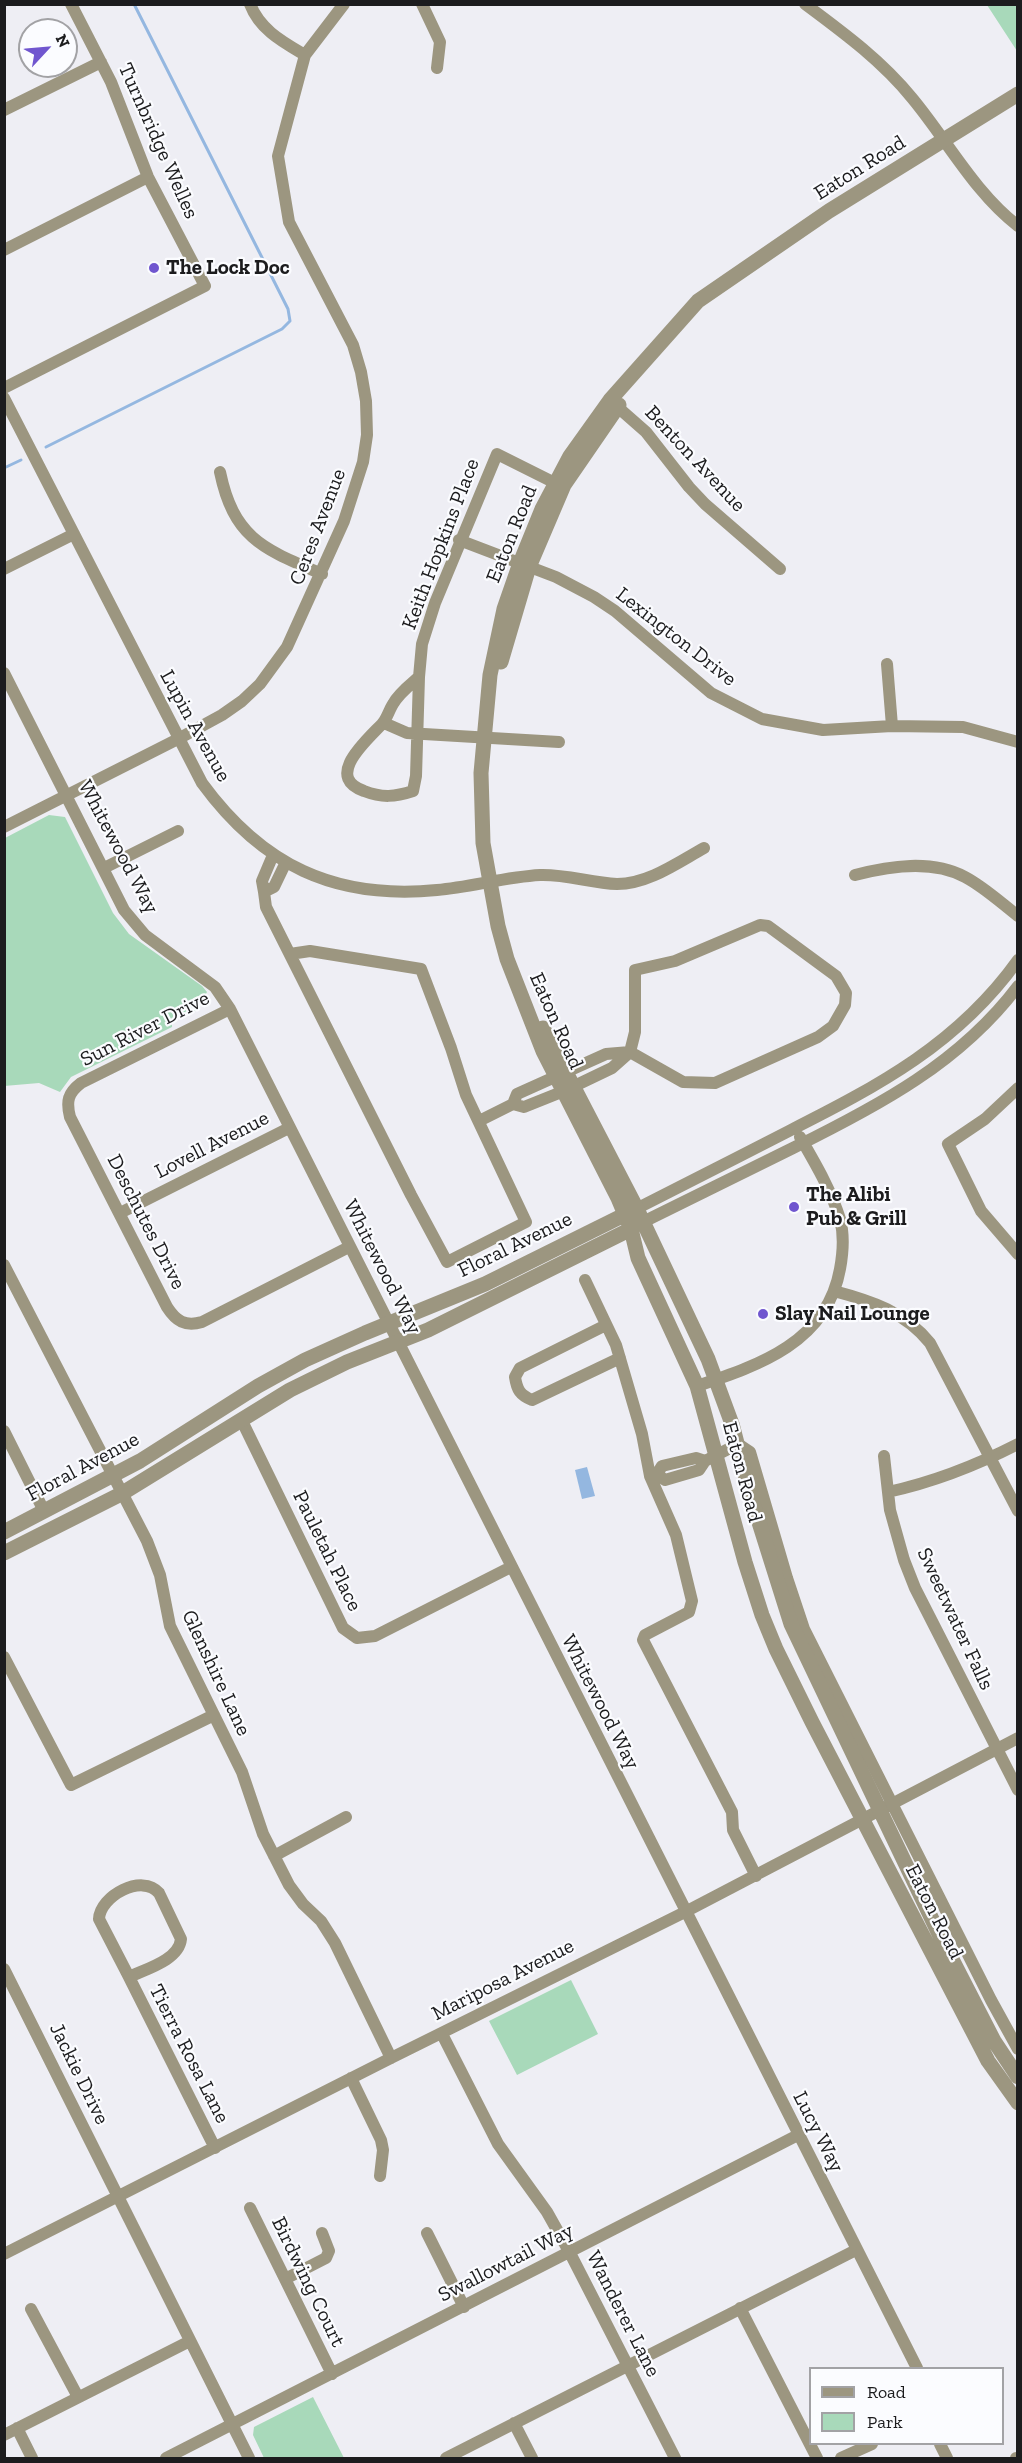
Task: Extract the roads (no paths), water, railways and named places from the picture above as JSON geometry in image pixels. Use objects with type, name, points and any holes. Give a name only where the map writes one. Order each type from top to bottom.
[{"type":"street","name":"Turnbridge Welles","points":[[4,388],[205,286],[148,177],[111,82],[71,4]]},
{"type":"street","points":[[250,4],[254,15],[275,38],[305,55]]},
{"type":"street","name":"Ceres Avenue","points":[[4,827],[178,739],[222,715],[242,701],[260,684],[287,647],[322,574],[354,495],[363,462],[367,435],[366,401],[353,345],[289,222],[278,156],[305,55],[344,4]]},
{"type":"street","points":[[422,4],[440,42],[436,68]]},
{"type":"street","points":[[805,4],[862,46],[911,97],[985,194],[1017,226]]},
{"type":"street","points":[[4,110],[101,62]]},
{"type":"street","name":"Eaton Road","points":[[1017,94],[948,145],[829,212],[698,301],[570,456],[555,483],[495,643],[480,808],[494,881],[498,926],[517,989],[543,1051],[569,1089],[716,1380],[738,1444],[751,1497],[791,1624],[886,1807],[1017,2049]]},
{"type":"street","points":[[4,250],[148,177]]},
{"type":"street","name":"Lupin Avenue","points":[[4,398],[202,783],[220,808],[242,832],[273,855],[334,883],[374,892],[430,891],[542,875],[617,884],[635,882],[704,848]]},
{"type":"street","points":[[524,565],[564,485],[613,403]]},
{"type":"street","name":"Benton Avenue","points":[[613,403],[646,432],[705,504],[780,569]]},
{"type":"street","name":"Keith Hopkins Place","points":[[419,678],[393,703],[384,723],[373,733],[346,770],[347,780],[353,788],[378,796],[396,797],[413,790],[422,644],[459,540],[497,454],[555,483]]},
{"type":"street","points":[[220,472],[230,508],[250,537],[267,549],[322,574]]},
{"type":"street","points":[[4,569],[74,534]]},
{"type":"street","name":"Lexington Drive","points":[[459,540],[556,577],[594,597],[615,611],[711,693],[752,715],[789,726],[823,730],[892,726],[963,727],[1017,742]]},
{"type":"street","points":[[887,664],[892,726]]},
{"type":"street","name":"Whitewood Way","points":[[4,673],[124,910],[144,935],[205,977],[230,1009],[685,1912]]},
{"type":"street","points":[[384,723],[397,730],[417,734],[559,742]]},
{"type":"street","points":[[104,868],[178,831]]},
{"type":"street","points":[[273,855],[262,880],[266,907],[447,1262],[526,1222],[466,1095],[452,1048],[421,969],[310,951],[290,954]]},
{"type":"street","points":[[264,892],[274,887],[286,862]]},
{"type":"street","points":[[855,875],[883,867],[926,866],[948,870],[981,887],[1017,916]]},
{"type":"street","points":[[479,1121],[513,1104],[517,1094],[606,1054],[630,1052],[683,1082],[715,1083],[818,1037],[833,1026],[845,1005],[846,993],[836,976],[768,926],[760,925],[675,961],[635,970],[635,1032],[630,1052],[612,1068],[569,1089],[524,1107],[513,1104]]},
{"type":"street","name":"Floral Avenue","points":[[4,1553],[121,1494],[267,1403],[317,1376],[399,1342],[515,1288],[795,1128],[870,1090],[920,1058],[969,1017],[1017,960]]},
{"type":"street","name":"Floral Avenue","points":[[4,1532],[112,1477],[281,1373],[355,1337],[485,1284],[804,1143],[879,1104],[932,1070],[980,1030],[1017,986]]},
{"type":"street","name":"Sun River Drive","points":[[70,1117],[68,1098],[72,1089],[230,1009]]},
{"type":"street","points":[[1017,1089],[984,1119],[948,1144],[981,1211],[1017,1254]]},
{"type":"street","name":"Deschutes Drive","points":[[70,1117],[173,1317],[182,1323],[202,1322],[349,1247]]},
{"type":"street","name":"Lovell Avenue","points":[[120,1213],[289,1128]]},
{"type":"street","points":[[697,1386],[776,1354],[802,1338],[819,1319],[834,1291],[841,1264],[840,1222],[835,1205],[795,1128]]},
{"type":"street","name":"Eaton Road","points":[[634,1219],[638,1258],[697,1386],[710,1459],[776,1650],[987,2061],[1017,2103]]},
{"type":"street","name":"Glenshire Lane","points":[[4,1265],[154,1558],[170,1626],[242,1772],[263,1834],[289,1885],[303,1904],[321,1921],[335,1943],[391,2058]]},
{"type":"street","points":[[585,1280],[620,1358],[654,1475],[676,1535],[692,1601],[689,1612],[645,1635],[643,1640],[732,1812],[733,1830],[756,1876]]},
{"type":"street","points":[[834,1291],[887,1308],[904,1317],[919,1329],[930,1343],[1017,1510]]},
{"type":"street","points":[[606,1325],[520,1368],[515,1377],[517,1389],[523,1396],[532,1400],[620,1358]]},
{"type":"street","name":"Pauletah Place","points":[[241,1419],[343,1628],[357,1638],[375,1636],[511,1567]]},
{"type":"street","points":[[4,1431],[44,1511]]},
{"type":"street","points":[[654,1475],[662,1466],[696,1458],[710,1459],[738,1444]]},
{"type":"street","points":[[888,1492],[923,1485],[991,1458],[1017,1444]]},
{"type":"street","name":"Sweetwater Falls","points":[[885,1456],[888,1492],[895,1530],[915,1588],[1017,1790]]},
{"type":"street","points":[[4,1657],[72,1785],[214,1715]]},
{"type":"street","name":"Mariposa Avenue","points":[[4,2254],[756,1876],[1017,1738]]},
{"type":"street","name":"Eaton Road","points":[[886,1807],[994,2041],[1017,2077]]},
{"type":"street","points":[[274,1856],[346,1817]]},
{"type":"street","name":"Tierra Rosa Lane","points":[[129,1977],[170,1957],[180,1947],[181,1939],[159,1893],[148,1884],[140,1884],[110,1898],[103,1903],[99,1911],[99,1919],[215,2148]]},
{"type":"street","name":"Lucy Way","points":[[685,1912],[916,2367]]},
{"type":"street","name":"Jackie Drive","points":[[4,1969],[249,2458]]},
{"type":"street","name":"Wanderer Lane","points":[[442,2034],[498,2144],[547,2212],[570,2253],[675,2458]]},
{"type":"street","points":[[351,2078],[381,2140],[383,2150],[380,2176]]},
{"type":"street","name":"Swallowtail Way","points":[[166,2458],[798,2135]]},
{"type":"street","name":"Birdwing Court","points":[[249,2208],[332,2374]]},
{"type":"street","points":[[285,2279],[326,2258],[329,2251],[322,2233]]},
{"type":"street","points":[[427,2233],[464,2307]]},
{"type":"street","points":[[446,2458],[627,2364],[856,2250]]},
{"type":"street","points":[[740,2308],[809,2442]]},
{"type":"street","points":[[31,2309],[78,2397]]},
{"type":"street","points":[[4,2435],[190,2341]]},
{"type":"street","points":[[514,2423],[532,2458]]},
{"type":"street","points":[[17,2428],[32,2458]]},
{"type":"street","points":[[841,2458],[870,2445]]},
{"type":"water","points":[[587,1467],[595,1496],[582,1499],[575,1470]]},
{"type":"waterway","points":[[46,447],[282,329],[290,321],[288,309],[134,4]]},
{"type":"waterway","points":[[4,468],[21,460]]},
{"type":"place","name":"The Lock Doc","points":[[154,268]]},
{"type":"place","name":"The Alibi Pub & Grill","points":[[794,1207]]},
{"type":"place","name":"Slay Nail Lounge","points":[[763,1314]]}]
